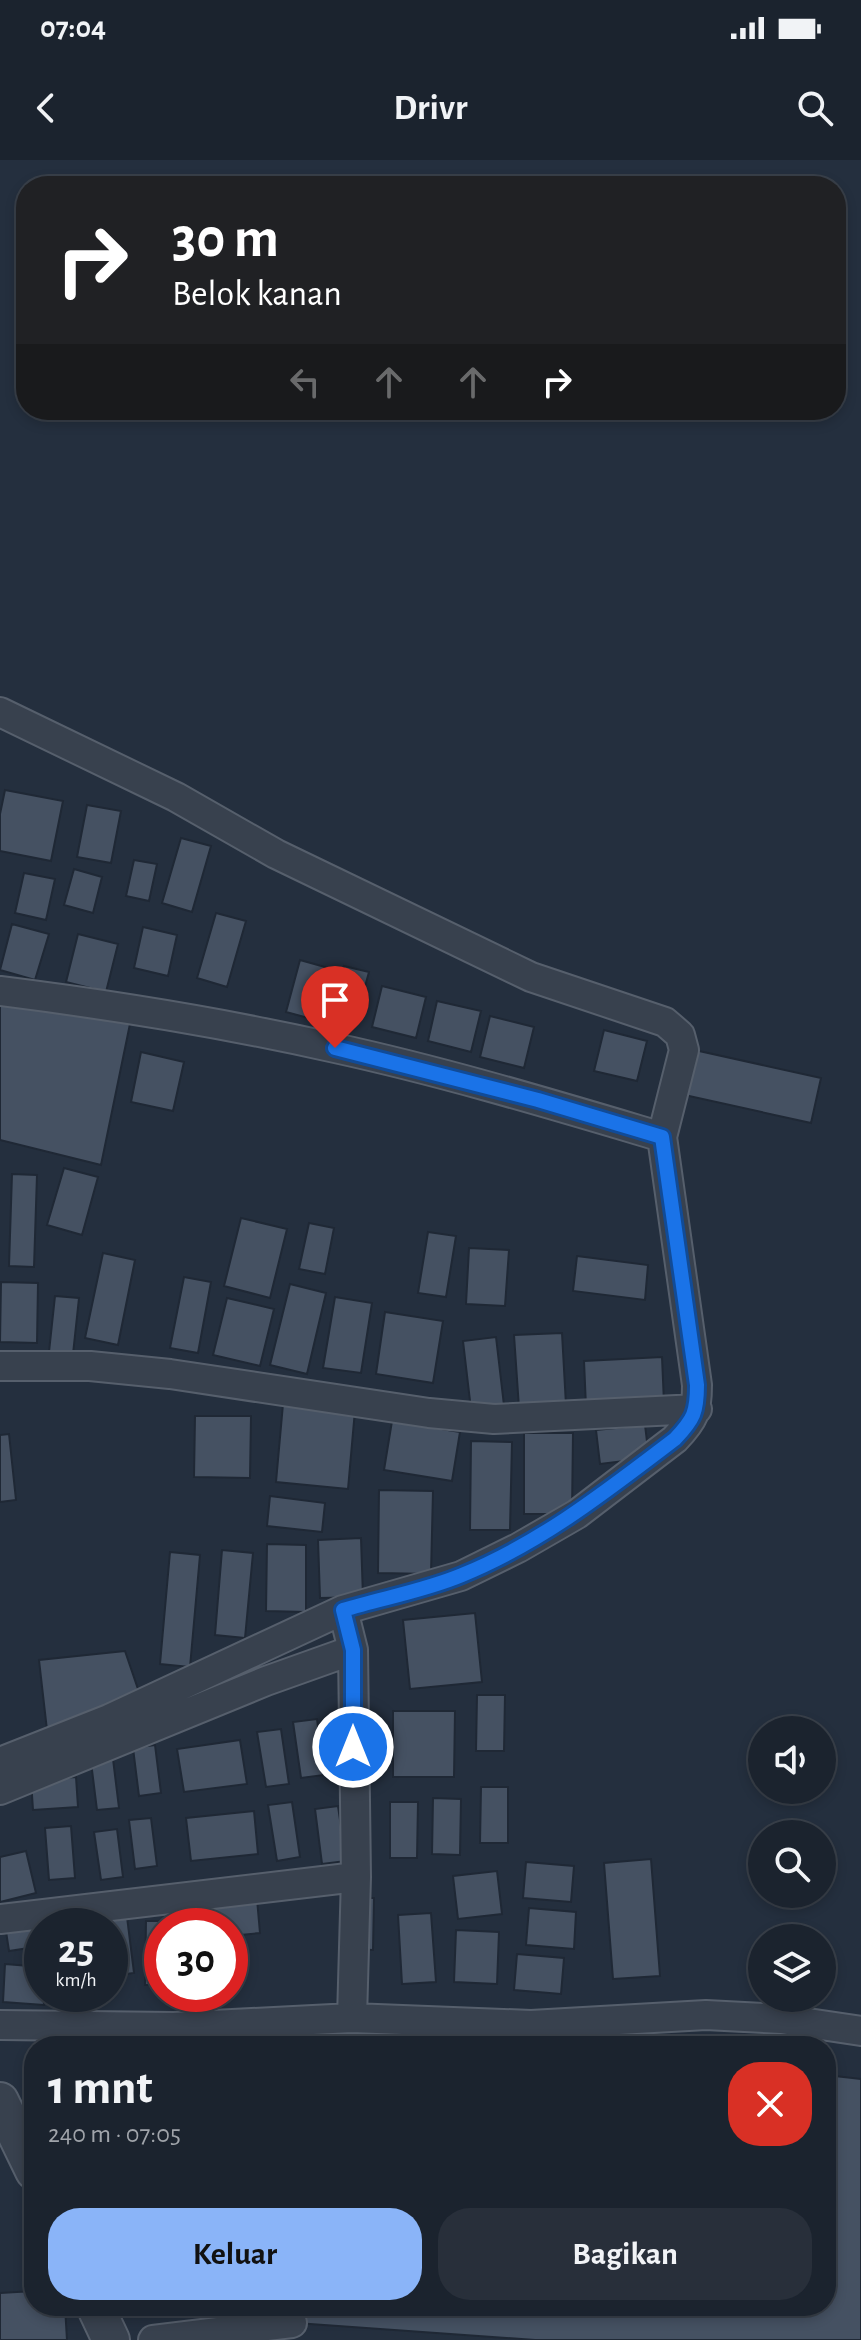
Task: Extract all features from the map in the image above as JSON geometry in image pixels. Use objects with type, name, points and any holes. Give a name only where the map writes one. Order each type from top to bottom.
[{"type":"street","points":[[0,712],[176,797],[276,854],[531,977],[665,1022],[680,1035],[684,1050],[662,1137],[697,1385],[697,1409],[675,1439],[577,1514],[518,1548],[348,1629],[0,1762]]},
{"type":"street","points":[[0,991],[113,1005],[335,1048],[538,1100],[662,1137]]},
{"type":"street","points":[[0,1366],[90,1366],[170,1374],[429,1413],[494,1419],[697,1409]]},
{"type":"street","points":[[0,1790],[266,1681],[348,1629]]},
{"type":"street","points":[[348,1629],[356,1877],[352,2018]]},
{"type":"street","points":[[0,1919],[356,1877]]},
{"type":"street","points":[[0,2025],[174,2027],[352,2018],[531,2025],[706,2015],[781,2019],[861,2031]]},
{"type":"street","points":[[0,2101],[24,2150]]},
{"type":"street","points":[[100,2316],[111,2340]]},
{"type":"street","points":[[153,2340],[292,2323]]},
{"type":"building","points":[[5,790],[63,801],[51,861],[0,851],[0,814]]},
{"type":"building","points":[[87,805],[121,811],[111,863],[77,857]]},
{"type":"building","points":[[181,838],[211,846],[192,912],[162,903]]},
{"type":"building","points":[[134,860],[157,864],[149,901],[126,896]]},
{"type":"building","points":[[74,869],[102,877],[93,913],[64,905]]},
{"type":"building","points":[[24,873],[55,879],[46,920],[15,913]]},
{"type":"building","points":[[216,913],[246,921],[227,987],[197,978]]},
{"type":"building","points":[[12,924],[49,934],[35,980],[0,970]]},
{"type":"building","points":[[143,927],[177,935],[168,976],[134,968]]},
{"type":"building","points":[[78,934],[118,944],[106,992],[66,982]]},
{"type":"building","points":[[300,960],[325,967],[312,1019],[286,1012]]},
{"type":"building","points":[[344,966],[369,972],[355,1023],[330,1017]]},
{"type":"building","points":[[382,986],[426,997],[416,1038],[372,1027]]},
{"type":"building","points":[[437,1001],[481,1011],[471,1052],[428,1041]]},
{"type":"building","points":[[0,1002],[131,1019],[101,1165],[0,1140]]},
{"type":"building","points":[[490,1016],[534,1027],[524,1068],[480,1057]]},
{"type":"building","points":[[604,1030],[647,1041],[637,1081],[594,1071]]},
{"type":"building","points":[[690,1049],[821,1078],[811,1123],[680,1094]]},
{"type":"building","points":[[141,1052],[184,1062],[173,1111],[131,1102]]},
{"type":"building","points":[[64,1168],[98,1177],[82,1235],[47,1225]]},
{"type":"building","points":[[12,1174],[37,1175],[34,1267],[9,1266]]},
{"type":"building","points":[[241,1218],[287,1229],[270,1298],[224,1286]]},
{"type":"building","points":[[309,1223],[334,1228],[325,1274],[299,1269]]},
{"type":"building","points":[[428,1232],[456,1236],[446,1297],[418,1293]]},
{"type":"building","points":[[469,1248],[509,1250],[505,1306],[466,1304]]},
{"type":"building","points":[[103,1253],[135,1260],[118,1345],[85,1338]]},
{"type":"building","points":[[577,1256],[648,1265],[645,1300],[573,1291]]},
{"type":"building","points":[[184,1277],[211,1282],[198,1353],[170,1348]]},
{"type":"building","points":[[1,1282],[38,1283],[37,1343],[0,1342]]},
{"type":"building","points":[[290,1284],[326,1293],[307,1374],[270,1365]]},
{"type":"building","points":[[55,1296],[79,1298],[73,1354],[49,1352]]},
{"type":"building","points":[[335,1297],[372,1303],[361,1373],[323,1368]]},
{"type":"building","points":[[227,1298],[274,1309],[260,1366],[213,1355]]},
{"type":"building","points":[[385,1312],[443,1321],[433,1383],[376,1374]]},
{"type":"building","points":[[562,1333],[566,1405],[519,1408],[514,1335]]},
{"type":"building","points":[[496,1337],[505,1414],[472,1418],[463,1341]]},
{"type":"building","points":[[662,1357],[664,1403],[586,1407],[584,1361]]},
{"type":"building","points":[[283,1404],[355,1410],[348,1489],[276,1482]]},
{"type":"building","points":[[195,1416],[251,1416],[250,1478],[194,1477]]},
{"type":"building","points":[[392,1421],[460,1432],[452,1481],[384,1470]]},
{"type":"building","points":[[645,1425],[649,1458],[600,1464],[596,1430]]},
{"type":"building","points":[[524,1433],[573,1433],[572,1514],[524,1514]]},
{"type":"building","points":[[9,1434],[16,1500],[0,1502],[0,1435]]},
{"type":"building","points":[[471,1441],[512,1442],[510,1530],[470,1530]]},
{"type":"building","points":[[379,1490],[433,1491],[431,1574],[378,1573]]},
{"type":"building","points":[[270,1496],[325,1503],[322,1532],[267,1526]]},
{"type":"building","points":[[361,1538],[363,1597],[320,1598],[318,1540]]},
{"type":"building","points":[[267,1544],[306,1545],[306,1612],[266,1611]]},
{"type":"building","points":[[222,1550],[253,1553],[245,1638],[215,1635]]},
{"type":"building","points":[[170,1552],[200,1555],[190,1667],[160,1664]]},
{"type":"building","points":[[475,1613],[482,1682],[410,1689],[403,1620]]},
{"type":"building","points":[[125,1651],[140,1695],[47,1730],[39,1660]]},
{"type":"building","points":[[477,1695],[505,1695],[504,1751],[476,1751]]},
{"type":"building","points":[[393,1711],[455,1711],[454,1777],[393,1777]]},
{"type":"building","points":[[317,1719],[324,1775],[301,1778],[293,1722]]},
{"type":"building","points":[[281,1729],[289,1784],[266,1787],[257,1732]]},
{"type":"building","points":[[240,1740],[247,1784],[184,1792],[177,1749]]},
{"type":"building","points":[[155,1745],[161,1793],[139,1796],[133,1748]]},
{"type":"building","points":[[113,1759],[119,1808],[97,1810],[91,1762]]},
{"type":"building","points":[[76,1777],[78,1807],[33,1810],[31,1780]]},
{"type":"building","points":[[481,1787],[508,1787],[508,1843],[480,1843]]},
{"type":"building","points":[[433,1798],[461,1799],[460,1855],[432,1854]]},
{"type":"building","points":[[292,1802],[300,1857],[277,1861],[268,1805]]},
{"type":"building","points":[[390,1802],[418,1802],[417,1858],[390,1858]]},
{"type":"building","points":[[338,1806],[346,1861],[322,1864],[315,1809]]},
{"type":"building","points":[[254,1811],[258,1854],[191,1861],[186,1818]]},
{"type":"building","points":[[151,1818],[157,1866],[135,1869],[129,1820]]},
{"type":"building","points":[[71,1826],[75,1878],[49,1880],[45,1828]]},
{"type":"building","points":[[117,1829],[123,1877],[101,1880],[94,1832]]},
{"type":"building","points":[[26,1851],[36,1893],[0,1902],[0,1857]]},
{"type":"building","points":[[651,1859],[660,1976],[613,1979],[604,1863]]},
{"type":"building","points":[[526,1862],[574,1866],[571,1902],[523,1898]]},
{"type":"building","points":[[497,1871],[502,1914],[458,1919],[453,1876]]},
{"type":"building","points":[[352,1898],[374,1898],[373,1950],[351,1949]]},
{"type":"building","points":[[257,1899],[260,1933],[248,1934],[248,1908],[195,1908],[195,1905]]},
{"type":"building","points":[[529,1908],[576,1912],[574,1949],[526,1945]]},
{"type":"building","points":[[431,1913],[436,1982],[402,1984],[398,1915]]},
{"type":"building","points":[[5,1925],[24,1926],[24,1949],[9,1951]]},
{"type":"building","points":[[128,1925],[134,1973],[128,1974]]},
{"type":"building","points":[[456,1930],[499,1932],[497,1984],[454,1982]]},
{"type":"building","points":[[517,1954],[564,1958],[561,1994],[514,1990]]},
{"type":"building","points":[[5,1964],[24,1966],[24,2004],[3,2002]]},
{"type":"building","points":[[313,2021],[517,2036],[314,2036]]},
{"type":"building","points":[[836,2076],[861,2079],[861,2340],[535,2340],[212,2317],[836,2316]]},
{"type":"building","points":[[24,2292],[24,2316],[66,2316],[67,2340],[0,2340],[0,2293]]},
{"type":"route","points":[[335,1048],[538,1100],[662,1137],[697,1385],[697,1409],[675,1439],[577,1514],[461,1576],[343,1610],[353,1650],[353,1747]]}]
